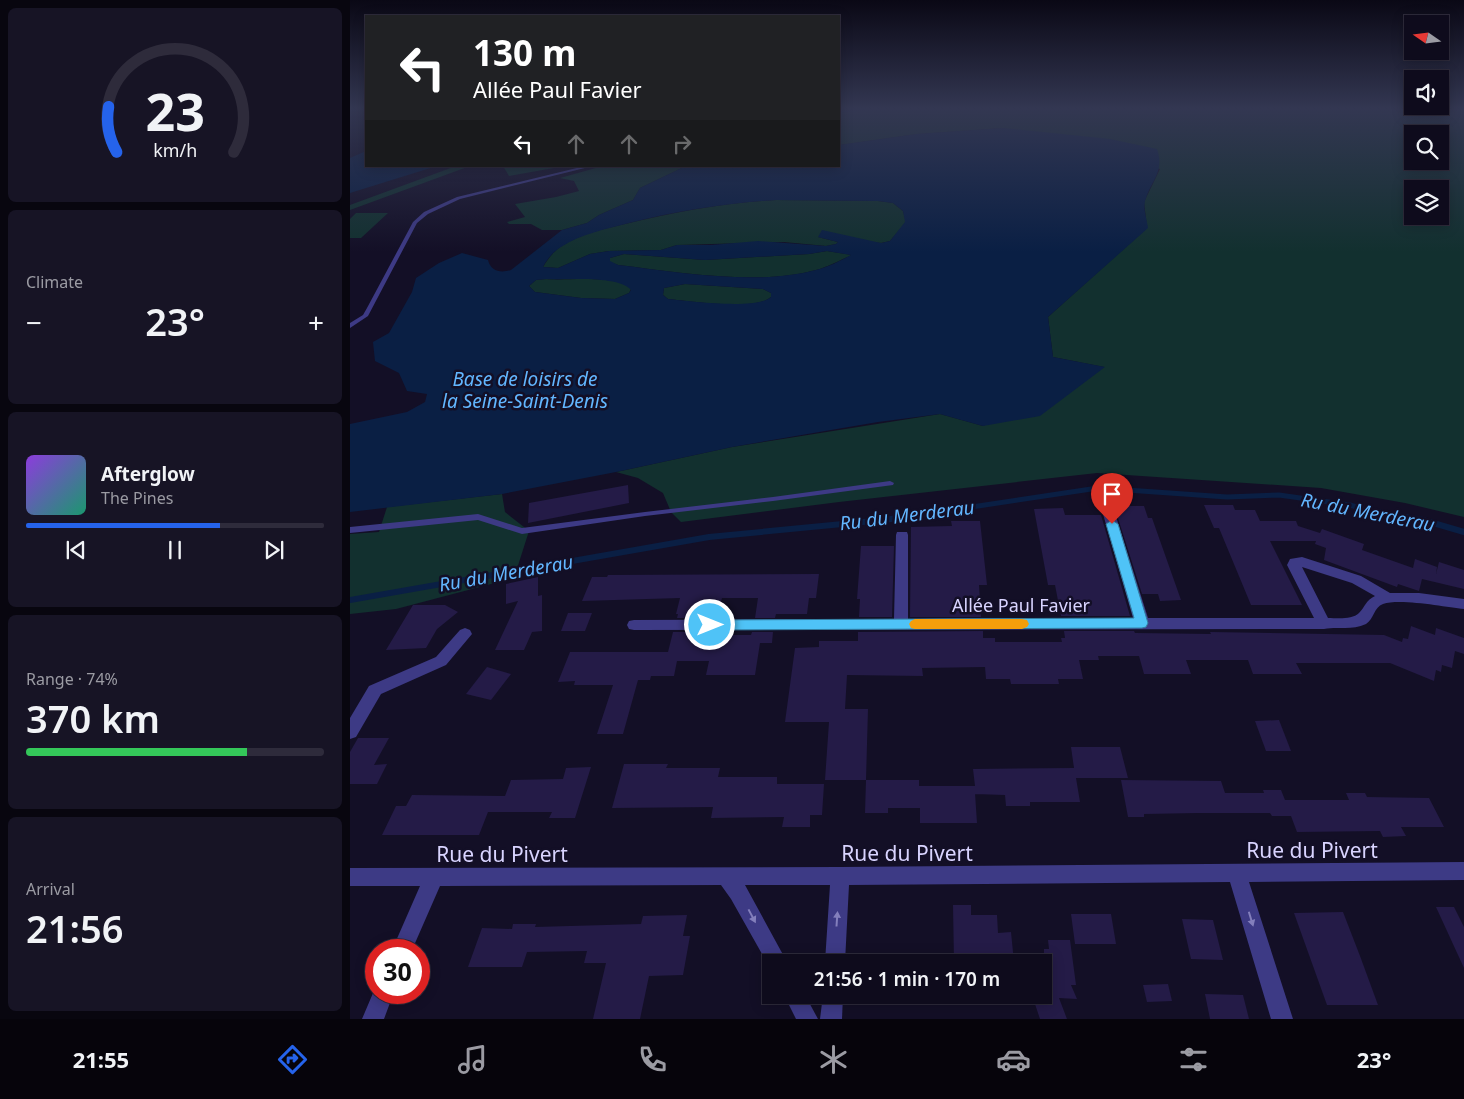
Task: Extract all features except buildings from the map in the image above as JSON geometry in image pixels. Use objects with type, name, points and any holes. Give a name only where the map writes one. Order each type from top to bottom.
[{"type":"street","points":[[1107,507],[1142,623]]},
{"type":"street","points":[[901,624],[902,535]]},
{"type":"street","points":[[1324,624],[1294,566],[1295,562],[1302,562],[1345,575],[1373,586],[1386,596],[1464,604]]},
{"type":"street","name":"Allée Paul Favier","points":[[634,625],[1324,624],[1360,622],[1365,618],[1374,602],[1386,596]]},
{"type":"street","points":[[350,732],[375,690],[441,661],[465,634]]},
{"type":"street","name":"Rue du Pivert","points":[[350,876],[840,876],[1464,871]]},
{"type":"street","points":[[1237,873],[1282,1019]]},
{"type":"street","points":[[725,875],[738,892],[773,954]]},
{"type":"street","points":[[835,954],[840,876]]},
{"type":"street","points":[[407,939],[434,877]]},
{"type":"street","points":[[373,1019],[379,1004]]},
{"type":"street","points":[[799,1004],[807,1019]]},
{"type":"street","points":[[831,1019],[832,1004]]},
{"type":"lane","points":[[350,326],[365,316],[415,222],[426,213],[459,198],[587,167]]},
{"type":"lane","points":[[350,530],[478,517],[522,530],[773,500],[890,483]]},
{"type":"green space","points":[[1112,157],[1404,157],[1404,170],[1449,170],[1449,157],[1464,157],[1464,517],[1405,503],[1321,488],[1097,473],[681,522],[671,512],[663,493],[638,478],[616,472],[732,447],[940,414],[983,426],[1104,367],[1053,357],[1048,317],[1147,228],[1144,202],[1160,169]]},
{"type":"green space","points":[[453,167],[467,167],[350,210],[350,205]]},
{"type":"green space","points":[[504,167],[559,167],[509,176]]},
{"type":"green space","points":[[599,167],[684,167],[640,188],[633,200],[599,215],[587,223],[562,230],[542,230],[531,224],[509,224],[507,222],[525,217],[515,204],[579,191],[574,181],[560,178]]},
{"type":"green space","points":[[776,200],[878,201],[893,203],[903,211],[906,222],[890,241],[881,243],[818,237],[838,242],[826,246],[784,242],[677,245],[661,250],[609,251],[590,254],[558,268],[543,267],[550,256],[567,242],[600,230],[700,209]]},
{"type":"green space","points":[[356,213],[388,213],[361,238],[350,238],[350,219]]},
{"type":"green space","points":[[827,251],[852,255],[816,270],[793,275],[769,277],[691,274],[618,265],[610,262],[610,258],[624,254],[705,260],[809,254]]},
{"type":"green space","points":[[536,280],[615,281],[631,289],[629,293],[615,299],[581,298],[535,292],[529,286]]},
{"type":"green space","points":[[685,284],[763,289],[771,293],[771,297],[752,304],[737,304],[668,299],[663,295],[664,288]]},
{"type":"green space","points":[[502,494],[505,512],[529,531],[514,578],[396,609],[350,614],[350,534],[379,532],[387,507]]},
{"type":"water","points":[[365,157],[365,167],[434,167],[350,193],[350,158]]},
{"type":"water","name":"Base de loisirs de la Seine-Saint-Denis","points":[[840,157],[1159,157],[1158,170],[1145,201],[1148,228],[1048,317],[1053,357],[1105,367],[1040,416],[983,426],[940,414],[878,422],[732,447],[502,494],[350,512],[350,424],[407,412],[425,402],[427,394],[407,391],[399,373],[375,361],[373,342],[389,333],[412,292],[416,278],[439,263],[462,253],[488,260],[491,267],[497,271],[511,270],[562,230],[587,223],[599,215],[633,200],[640,188],[684,167],[840,167]],"holes":[[[776,200],[878,201],[893,203],[903,211],[905,222],[890,241],[881,243],[822,230],[818,237],[838,242],[826,246],[758,241],[711,245],[677,245],[661,250],[609,251],[590,254],[558,268],[543,267],[551,255],[569,242],[611,227],[683,211],[720,205]],[[827,251],[851,255],[834,264],[816,270],[793,275],[768,277],[691,274],[618,265],[610,261],[610,258],[624,254],[705,260],[809,254]],[[536,280],[604,280],[625,285],[631,290],[629,293],[615,299],[581,298],[535,292],[529,286]],[[685,284],[763,289],[771,293],[771,297],[763,301],[738,304],[668,299],[663,295],[664,288]]]},
{"type":"waterway","name":"Ru du Merderau","points":[[945,511],[1098,488],[1227,497],[1279,495],[1350,505],[1367,510]]},
{"type":"waterway","name":"Ru du Merderau","points":[[350,600],[709,537],[884,520],[953,510]]},
{"type":"waterway","name":"Ru du Merderau","points":[[1367,510],[1423,520],[1464,532]]},
{"type":"slow traffic","points":[[915,624],[1022,624]]},
{"type":"route","points":[[710,625],[1142,623],[1112,524]]}]
